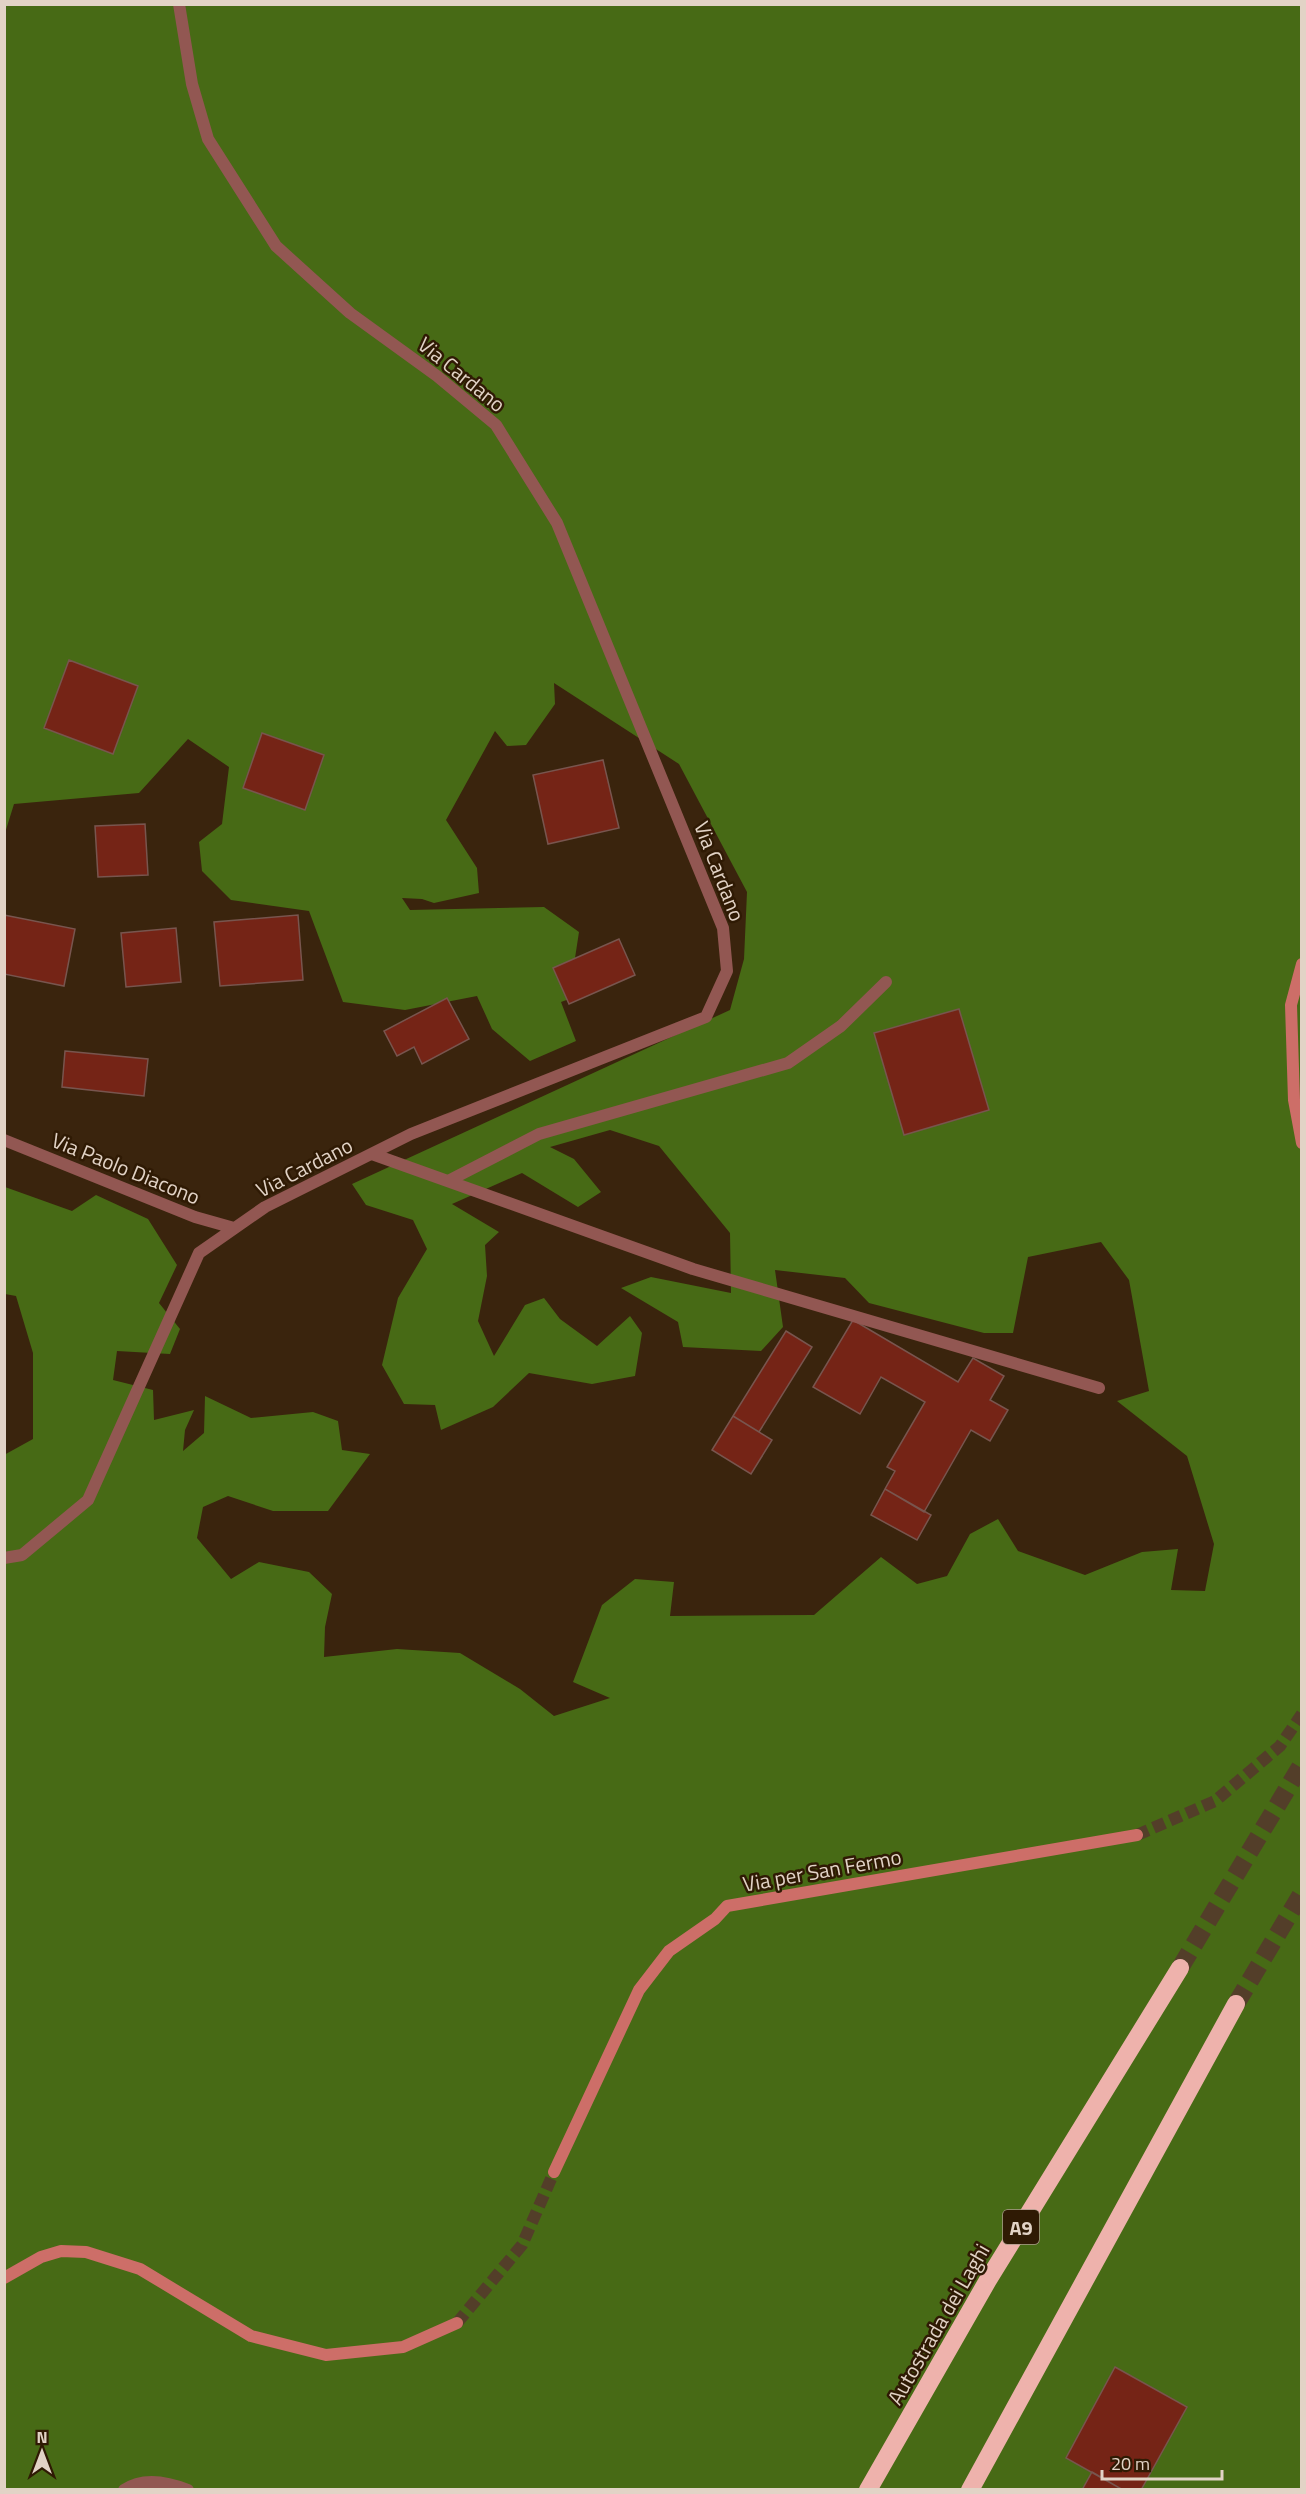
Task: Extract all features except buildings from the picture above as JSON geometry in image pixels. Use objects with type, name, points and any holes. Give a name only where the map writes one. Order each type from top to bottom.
[{"type":"highway","name":"Autostrada dei Laghi","points":[[868,2490],[988,2280],[1180,1968]]},
{"type":"highway","points":[[970,2490],[1236,2004]]},
{"type":"main road","points":[[1302,963],[1291,1005],[1294,1100],[1302,1143]]},
{"type":"main road","name":"Via per San Fermo","points":[[554,2172],[639,1990],[669,1951],[715,1919],[727,1906],[1137,1835]]},
{"type":"main road","points":[[4,2278],[41,2257],[61,2251],[86,2252],[140,2269],[251,2336],[326,2355],[403,2347],[457,2323]]},
{"type":"street","name":"Via Cardano","points":[[4,1558],[22,1555],[88,1500],[199,1253],[265,1207],[411,1134],[706,1017],[727,971],[723,928],[557,523],[496,425],[437,376],[350,313],[276,246],[208,139],[192,84],[179,4]]},
{"type":"street","points":[[448,1181],[539,1134],[788,1063],[842,1026],[886,982]]},
{"type":"street","name":"Via Paolo Diacono","points":[[4,1140],[195,1216],[234,1228]]},
{"type":"street","points":[[372,1154],[693,1269],[1099,1388]]},
{"type":"street","points":[[124,2490],[132,2484],[153,2482],[176,2485],[188,2490]]},
{"type":"green space","points":[[5,5],[1301,5],[1301,2489],[5,2489],[4,1455],[33,1439],[33,1353],[16,1296],[5,1294],[5,1187],[72,1211],[96,1195],[148,1219],[177,1265],[159,1303],[180,1329],[170,1354],[117,1351],[113,1380],[153,1390],[154,1420],[194,1410],[185,1430],[183,1451],[204,1433],[205,1396],[251,1418],[313,1412],[338,1421],[342,1450],[370,1454],[328,1511],[273,1511],[228,1496],[203,1507],[197,1538],[231,1579],[259,1562],[309,1572],[332,1594],[325,1627],[324,1657],[397,1649],[460,1653],[520,1689],[554,1716],[610,1698],[573,1682],[602,1605],[635,1579],[674,1582],[670,1616],[814,1615],[881,1557],[917,1584],[947,1576],[970,1534],[998,1519],[1018,1551],[1085,1575],[1142,1552],[1178,1549],[1171,1590],[1205,1591],[1214,1544],[1187,1456],[1117,1401],[1149,1391],[1129,1280],[1101,1242],[1028,1257],[1013,1333],[984,1333],[869,1303],[845,1278],[775,1270],[783,1327],[761,1351],[683,1347],[678,1322],[621,1288],[651,1277],[731,1293],[730,1233],[659,1146],[610,1130],[550,1147],[574,1159],[601,1192],[578,1207],[522,1173],[452,1204],[499,1232],[485,1245],[487,1276],[478,1321],[494,1356],[525,1305],[544,1298],[560,1319],[597,1346],[630,1316],[642,1333],[635,1376],[592,1384],[529,1373],[493,1407],[441,1430],[435,1405],[404,1404],[382,1365],[398,1298],[427,1249],[413,1220],[366,1205],[352,1184],[730,1010],[744,959],[747,892],[679,764],[554,683],[555,704],[526,745],[507,746],[495,731],[446,820],[477,868],[479,893],[434,903],[422,899],[402,898],[410,910],[544,907],[579,932],[575,958],[596,980],[583,994],[561,1002],[576,1041],[530,1061],[492,1029],[477,996],[405,1010],[343,1002],[309,911],[231,900],[202,871],[199,842],[222,824],[229,767],[188,739],[139,793],[14,804],[5,833]]},
{"type":"tunnel","points":[[1137,1835],[1215,1801],[1280,1746],[1302,1714]]},
{"type":"tunnel","points":[[1180,1968],[1302,1764]]},
{"type":"tunnel","points":[[1236,2004],[1302,1893]]},
{"type":"tunnel","points":[[457,2323],[522,2245],[554,2172]]}]
